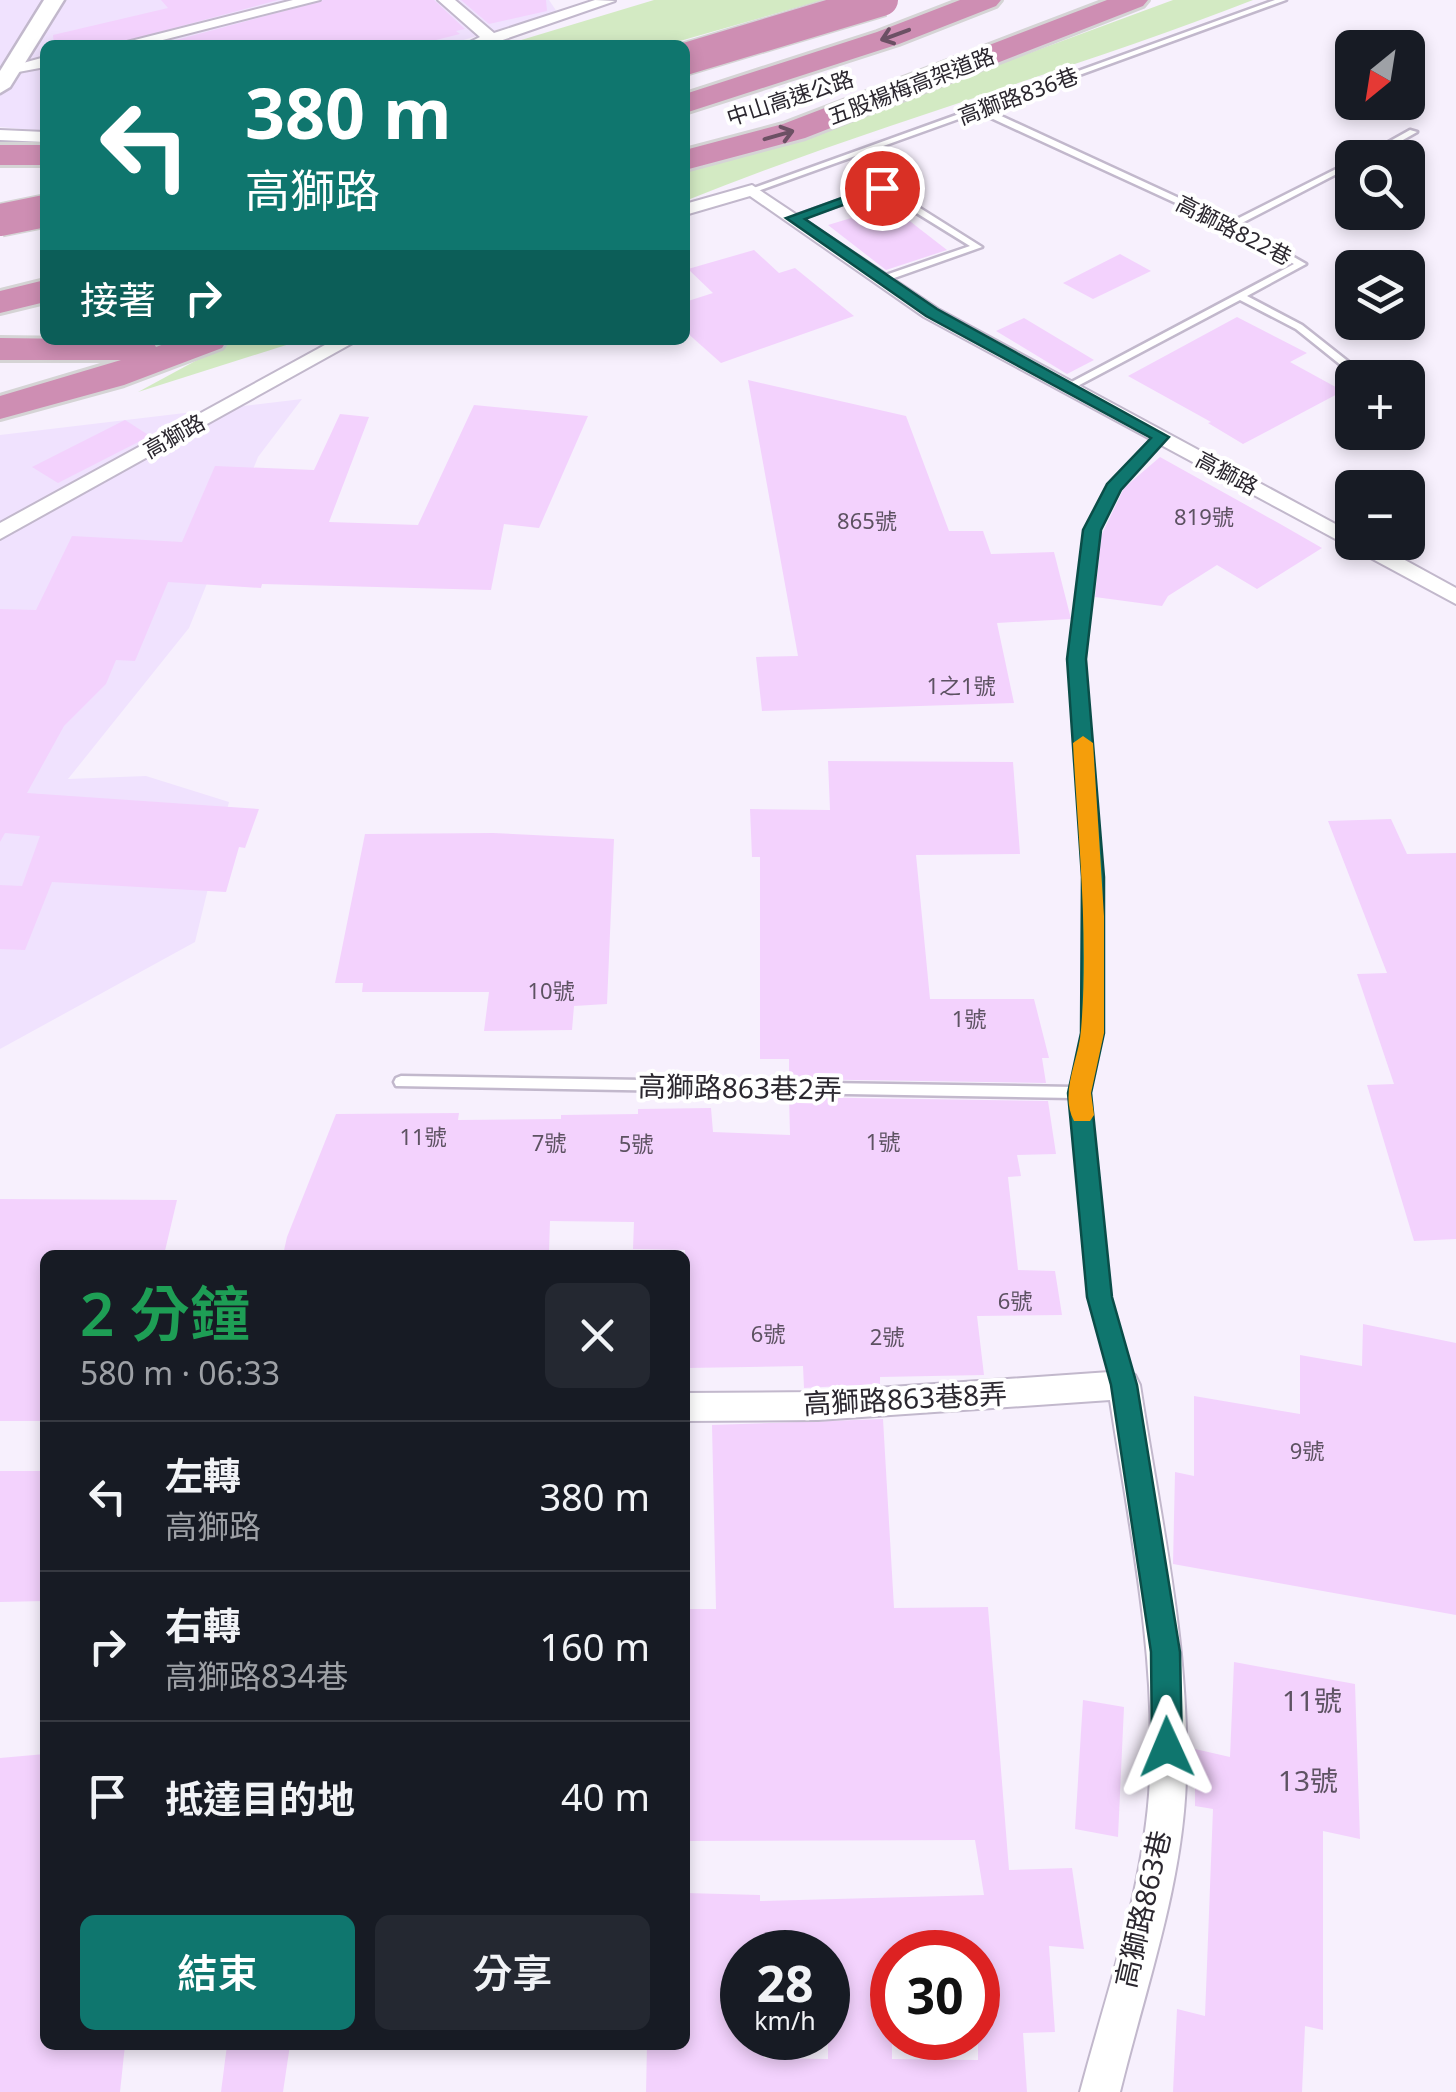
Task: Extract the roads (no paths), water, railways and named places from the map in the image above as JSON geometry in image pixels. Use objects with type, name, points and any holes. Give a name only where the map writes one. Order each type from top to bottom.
[{"type":"highway","points":[[690,57],[882,0]]},
{"type":"highway","points":[[690,57],[932,0]]},
{"type":"highway","name":"中山高速公路","points":[[690,102],[888,38],[986,0]]},
{"type":"highway","name":"中山高速公路","points":[[690,130],[921,55],[1062,0]]},
{"type":"highway","name":"五股楊梅高架道路","points":[[690,159],[794,131],[1132,0]]},
{"type":"highway","points":[[0,155],[40,155]]},
{"type":"highway","points":[[0,224],[40,210]]},
{"type":"highway","points":[[0,274],[40,265]]},
{"type":"highway","points":[[0,302],[40,292]]},
{"type":"highway","points":[[0,346],[40,333]]},
{"type":"highway","points":[[0,346],[102,352],[158,345]]},
{"type":"highway","points":[[0,408],[111,376],[195,345]]},
{"type":"street","points":[[0,87],[10,64],[54,0]]},
{"type":"street","points":[[143,40],[312,0]]},
{"type":"street","points":[[446,0],[491,38]]},
{"type":"street","points":[[486,40],[608,0]]},
{"type":"street","points":[[10,64],[40,62]]},
{"type":"street","points":[[0,135],[40,137]]},
{"type":"street","points":[[690,209],[752,190]]},
{"type":"street","name":"高獅路","points":[[752,190],[880,280],[1067,388],[1335,532]]},
{"type":"street","name":"高獅路","points":[[0,532],[339,345]]},
{"type":"street","name":"高獅路","points":[[1387,560],[1456,597]]},
{"type":"street","name":"高獅路863巷8弄","points":[[690,1407],[818,1406],[1124,1385]]},
{"type":"street","name":"高獅路863巷","points":[[1100,2092],[1160,1857],[1168,1779],[1165,1652],[1124,1385]]},
{"type":"lane","name":"高獅路836巷","points":[[752,190],[1282,0]]},
{"type":"lane","name":"高獅路822巷","points":[[982,110],[1232,225],[1301,264],[1067,388]]},
{"type":"lane","points":[[1398,140],[1413,132]]},
{"type":"lane","points":[[1232,225],[1335,172]]},
{"type":"lane","points":[[793,218],[882,188],[977,248],[880,280]]},
{"type":"lane","points":[[1241,297],[1299,328],[1341,360]]},
{"type":"lane","name":"高獅路863巷","points":[[1124,1385],[1100,1297],[1080,1093],[1092,1033],[1093,877],[1076,659],[1092,530],[1113,488],[1161,437]]},
{"type":"lane","name":"高獅路863巷2弄","points":[[401,1082],[1080,1093]]}]
